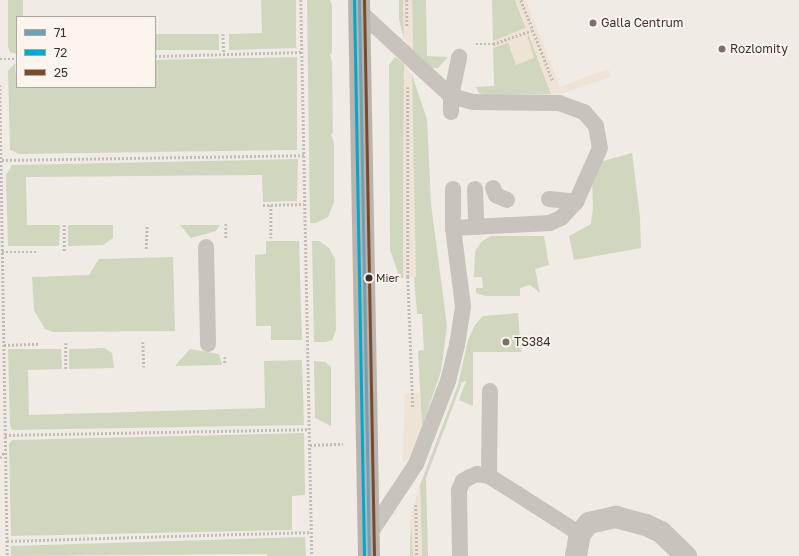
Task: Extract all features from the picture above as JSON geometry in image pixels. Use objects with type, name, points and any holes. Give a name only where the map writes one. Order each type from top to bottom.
[{"type":"main road","points":[[359,6],[369,545]]},
{"type":"street","points":[[576,556],[580,534],[590,523],[616,517],[631,520],[661,532],[686,556]]},
{"type":"lane","points":[[359,6],[408,58],[451,96],[474,107],[559,103],[584,112],[596,126],[600,148],[576,202],[561,218],[550,223],[453,228]]},
{"type":"lane","points":[[451,112],[451,96],[459,57]]},
{"type":"lane","points":[[493,188],[496,194],[507,200]]},
{"type":"lane","points":[[369,545],[416,464],[448,381],[463,306],[453,228],[453,189]]},
{"type":"lane","points":[[475,189],[476,227]]},
{"type":"lane","points":[[549,198],[576,202]]},
{"type":"lane","points":[[206,247],[208,344]]},
{"type":"lane","points":[[489,476],[490,391]]},
{"type":"lane","points":[[460,556],[459,490],[463,481],[477,474],[489,476],[580,534]]},
{"type":"path","points":[[301,0],[312,556]]},
{"type":"path","points":[[407,0],[408,278],[413,415]]},
{"type":"path","points":[[521,0],[558,94],[559,103]]},
{"type":"path","points":[[472,44],[493,44],[533,30]]},
{"type":"path","points":[[223,34],[224,54]]},
{"type":"path","points":[[156,56],[302,52]]},
{"type":"path","points":[[0,59],[16,59]]},
{"type":"path","points":[[0,85],[7,556]]},
{"type":"path","points":[[2,160],[304,155]]},
{"type":"path","points":[[271,204],[271,238]]},
{"type":"path","points":[[263,205],[304,204]]},
{"type":"path","points":[[226,224],[226,240]]},
{"type":"path","points":[[64,225],[64,251]]},
{"type":"path","points":[[146,225],[146,249]]},
{"type":"path","points":[[2,252],[38,252]]},
{"type":"path","points":[[143,342],[144,367]]},
{"type":"path","points":[[66,343],[66,369]]},
{"type":"path","points":[[4,345],[40,344]]},
{"type":"path","points":[[5,435],[309,429]]},
{"type":"path","points":[[0,458],[5,452]]},
{"type":"path","points":[[416,501],[417,556]]},
{"type":"path","points":[[7,541],[311,532]]},
{"type":"green space","points":[[8,0],[23,0],[23,16],[16,16],[16,54],[10,52],[8,47]]},
{"type":"green space","points":[[261,0],[296,0],[296,48],[229,50],[229,34],[262,33]]},
{"type":"green space","points":[[307,0],[330,0],[332,5],[332,53],[330,55],[332,62],[333,133],[331,135],[334,142],[334,202],[328,217],[316,223],[310,223]]},
{"type":"green space","points":[[399,0],[403,0],[404,39],[399,19]]},
{"type":"green space","points":[[412,0],[426,0],[427,56],[448,57],[438,68],[432,68],[413,53]]},
{"type":"green space","points":[[492,0],[515,0],[526,28],[493,41]]},
{"type":"green space","points":[[156,34],[219,34],[219,50],[156,50]]},
{"type":"green space","points":[[529,35],[551,94],[485,95],[479,93],[476,87],[494,86],[493,48]]},
{"type":"green space","points":[[297,57],[297,150],[19,154],[10,150],[8,71],[15,63],[16,88],[156,88],[156,60]]},
{"type":"green space","points":[[395,57],[404,64],[403,278],[400,278],[390,250],[389,65]]},
{"type":"green space","points":[[412,75],[427,119],[431,204],[447,326],[441,371],[422,427],[418,351],[424,350],[422,314],[417,314],[413,265]]},
{"type":"green space","points":[[632,153],[640,217],[641,248],[574,260],[569,236],[591,224],[593,208],[592,177],[600,162]]},
{"type":"green space","points":[[298,159],[297,201],[263,202],[262,175],[26,177],[27,225],[60,225],[59,246],[8,246],[6,175],[12,165]]},
{"type":"green space","points":[[68,225],[113,225],[113,238],[103,245],[68,246]]},
{"type":"green space","points":[[180,225],[220,225],[216,231],[191,238]]},
{"type":"green space","points":[[491,236],[544,236],[549,265],[535,269],[540,293],[530,285],[520,288],[520,296],[485,296],[476,293],[476,288],[483,288],[482,277],[474,277],[475,252],[481,242]]},
{"type":"green space","points":[[266,241],[299,241],[302,340],[271,340],[271,326],[256,326],[255,255],[266,254]]},
{"type":"green space","points":[[312,241],[319,241],[329,248],[335,259],[336,330],[332,340],[325,342],[314,342]]},
{"type":"green space","points":[[173,257],[175,331],[53,332],[45,329],[34,310],[32,277],[89,275],[99,259]]},
{"type":"green space","points":[[518,313],[521,352],[473,352],[473,406],[459,400],[466,381],[462,382],[426,478],[428,556],[422,556],[420,485],[458,385],[468,340],[475,325],[483,316]]},
{"type":"green space","points":[[104,348],[112,353],[114,368],[69,369],[69,349]]},
{"type":"green space","points":[[8,349],[61,349],[62,369],[28,370],[29,415],[265,408],[264,361],[302,360],[304,425],[12,430],[10,426]]},
{"type":"green space","points":[[190,349],[219,354],[222,365],[175,366]]},
{"type":"green space","points":[[314,361],[325,362],[331,367],[331,426],[315,418]]},
{"type":"green space","points":[[304,433],[305,495],[292,496],[292,530],[11,536],[9,444],[12,440]]},
{"type":"green space","points":[[411,515],[413,556],[410,556]]},
{"type":"green space","points":[[305,537],[306,556],[267,556],[267,554],[11,556],[11,546]]},
{"type":"shaded area","points":[[403,0],[412,0],[413,53],[404,39]]},
{"type":"shaded area","points":[[515,0],[526,0],[560,87],[608,69],[611,77],[563,93],[551,94],[529,35],[527,35],[534,58],[516,65],[508,42],[493,48],[493,41],[526,28]]},
{"type":"shaded area","points":[[404,64],[412,75],[416,277],[403,278]]},
{"type":"shaded area","points":[[420,393],[422,427],[409,457],[403,462],[405,394]]},
{"type":"shaded area","points":[[420,485],[422,556],[413,556],[411,515]]},
{"type":"transit line","name":"72","points":[[354,0],[364,556]]},
{"type":"transit line","name":"71","points":[[359,0],[369,556]]},
{"type":"transit line","name":"25","points":[[364,0],[374,556]]},
{"type":"place","name":"Galla Centrum","points":[[593,23]]},
{"type":"place","name":"Rozlomity","points":[[722,49]]},
{"type":"place","name":"Mier","points":[[369,278]]},
{"type":"place","name":"TS384","points":[[506,342]]}]
